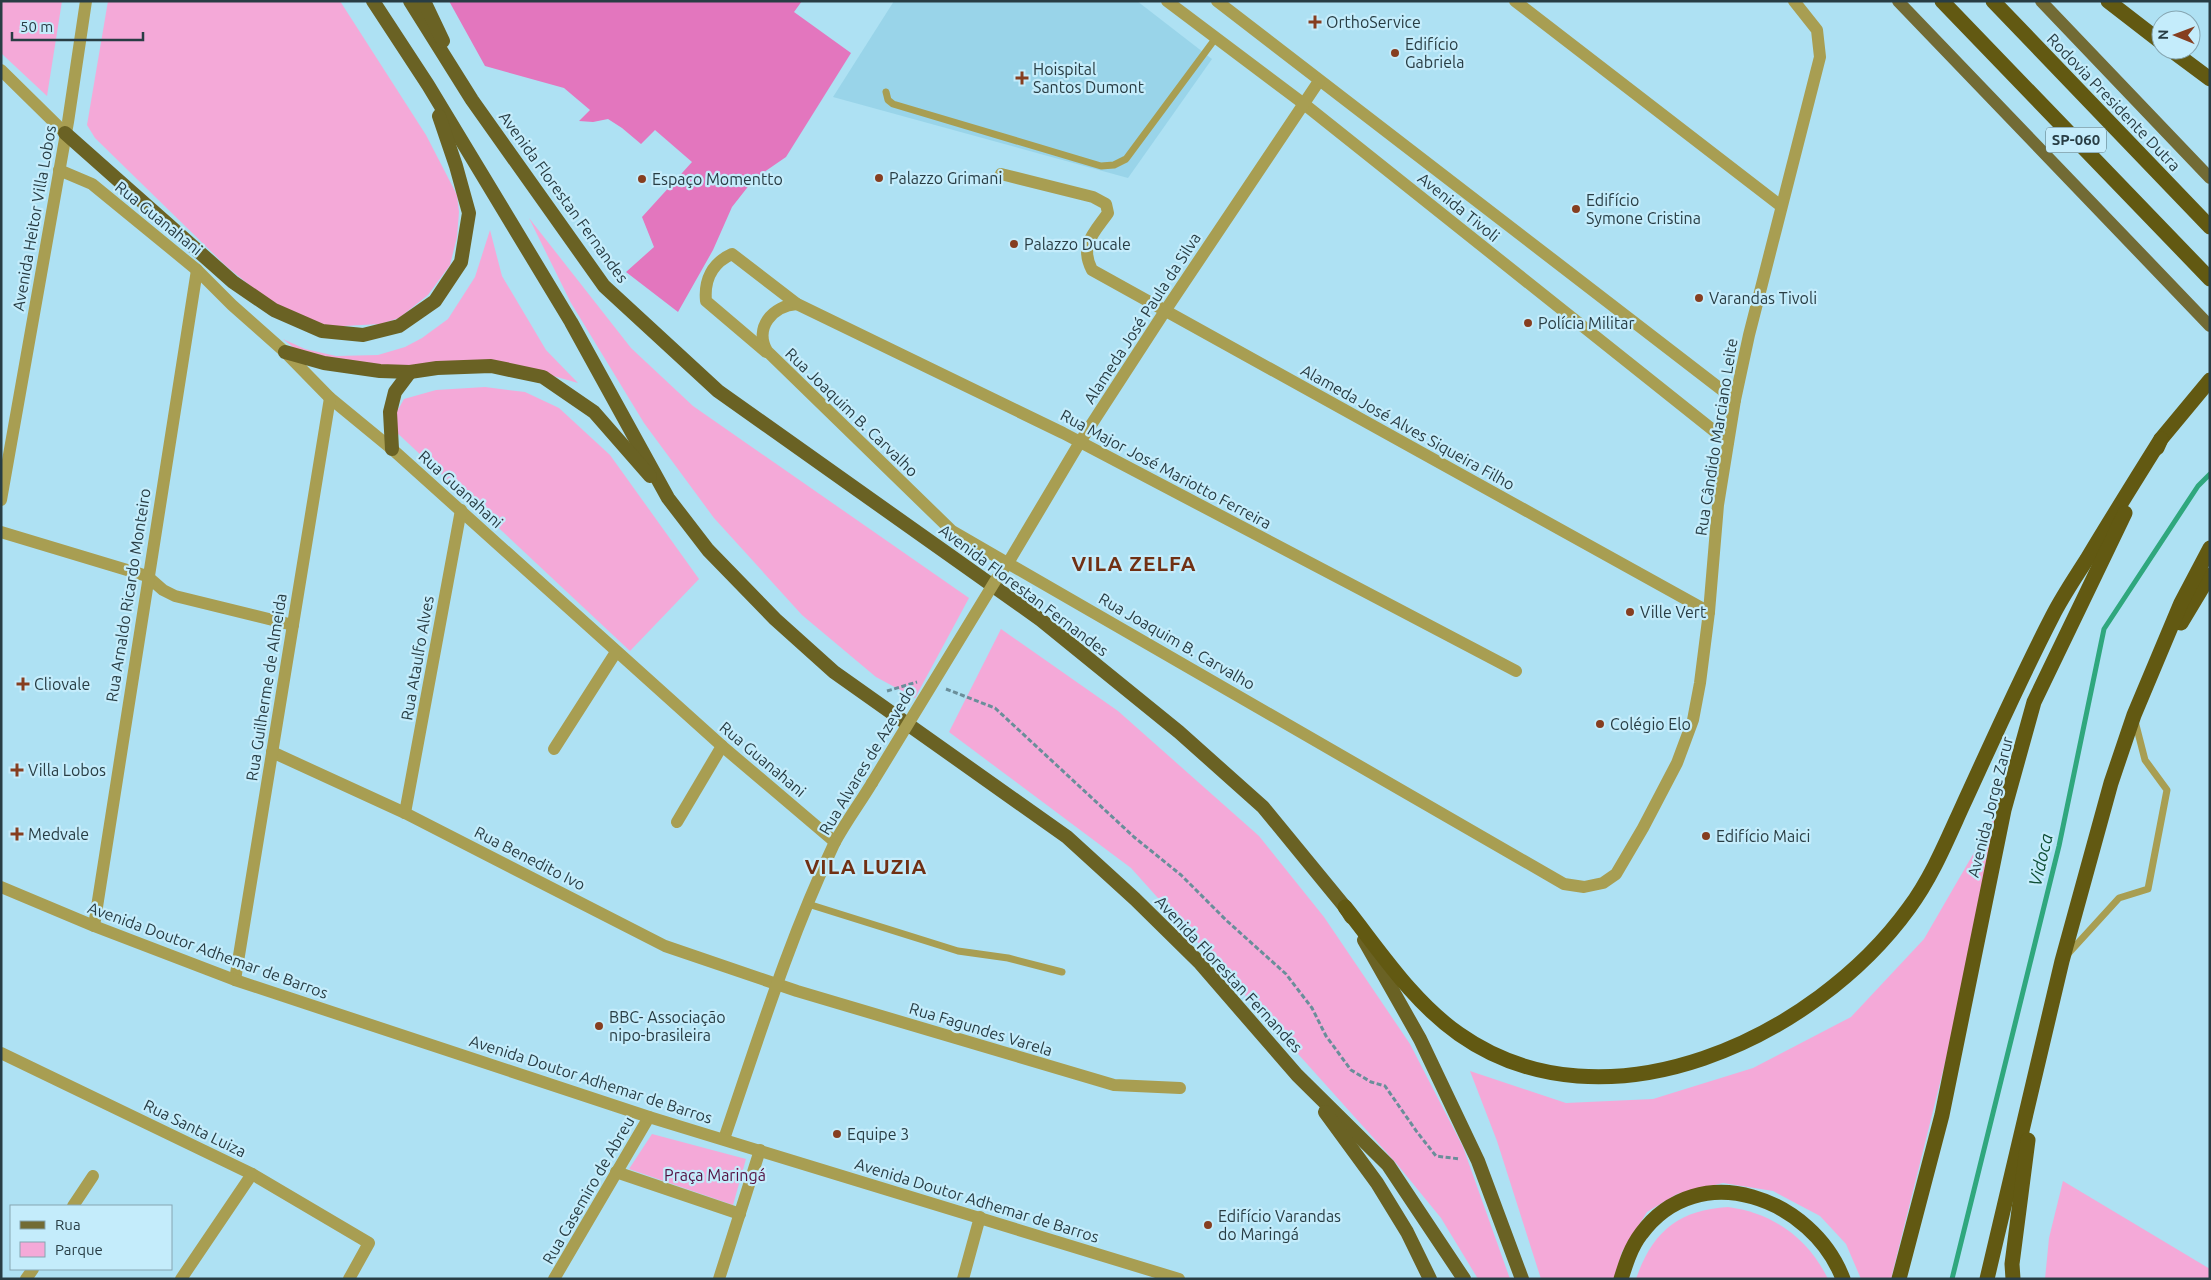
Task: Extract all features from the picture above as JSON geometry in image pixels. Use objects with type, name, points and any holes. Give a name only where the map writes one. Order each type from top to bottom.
[{"type":"highway","name":"Avenida Florestan Fernandes","points":[[373,1],[428,85],[571,322],[668,498],[708,550],[775,619],[834,672],[1067,837],[1135,899],[1199,962],[1297,1075],[1388,1165],[1464,1279]]},
{"type":"highway","name":"Avenida Florestan Fernandes","points":[[410,1],[472,100],[604,286],[718,391],[1041,620],[1179,732],[1263,807],[1345,907],[1420,1039],[1478,1161],[1522,1279]]},
{"type":"highway","points":[[424,1],[472,100]]},
{"type":"highway","name":"SP-060","points":[[1942,1],[2210,279]]},
{"type":"highway","name":"Rodovia Presidente Dutra","points":[[1992,1],[2210,227]]},
{"type":"highway","points":[[2108,1],[2151,34]]},
{"type":"highway","points":[[2184,60],[2210,79]]},
{"type":"highway","points":[[65,133],[233,282],[274,310],[322,331],[363,334],[399,326],[435,301],[461,262],[469,212],[456,166],[428,85]]},
{"type":"highway","points":[[285,352],[348,367],[410,372],[437,368],[491,366],[543,377],[594,412],[668,498]]},
{"type":"highway","points":[[392,449],[390,412],[395,392],[410,372]]},
{"type":"highway","name":"Avenida Jorge Zarur","points":[[1899,1279],[1942,1115],[2004,810],[2034,702],[2161,439],[2210,380]]},
{"type":"highway","points":[[1345,907],[1429,1011],[1460,1035],[1486,1050],[1531,1069],[1569,1077],[1629,1075],[1692,1063],[1742,1044],[1796,1014],[1840,984],[1872,954],[1911,906],[1937,861],[2053,615],[2161,439]]},
{"type":"highway","points":[[1987,1279],[2062,961],[2111,783],[2134,715],[2152,671],[2181,603],[2210,548]]},
{"type":"highway","points":[[2152,671],[2210,576]]},
{"type":"highway","points":[[2013,1279],[2012,1264],[2038,1061]]},
{"type":"highway","points":[[1297,1075],[1378,1183],[1407,1232],[1430,1279]]},
{"type":"highway","points":[[1621,1279],[1628,1258],[1641,1234],[1665,1211],[1695,1196],[1729,1192],[1746,1194],[1766,1200],[1802,1222],[1817,1236],[1830,1253],[1843,1279]]},
{"type":"main road","points":[[1898,1],[2207,323]]},
{"type":"main road","points":[[2041,1],[2210,178]]},
{"type":"street","name":"Avenida Heitor Villa Lobos","points":[[1,500],[59,170],[86,1]]},
{"type":"street","name":"Avenida Tivoli","points":[[1167,1],[1215,39],[1304,104],[1728,442]]},
{"type":"street","name":"Avenida Tivoli","points":[[1218,1],[1319,81],[1735,400]]},
{"type":"street","points":[[1515,1],[1782,206]]},
{"type":"street","name":"Rua Cândido Marciano Leite","points":[[1564,884],[1584,887],[1603,883],[1616,874],[1643,828],[1677,763],[1693,720],[1700,683],[1709,612],[1718,505],[1735,400],[1749,335],[1820,57],[1817,30],[1794,1]]},
{"type":"street","points":[[1,70],[65,133]]},
{"type":"street","name":"Alameda José Paula da Silva","points":[[997,578],[1008,563],[1080,442],[1319,81]]},
{"type":"street","name":"Rua Guanahani","points":[[59,170],[92,184],[197,270],[232,305],[285,352],[330,398],[392,449],[616,652],[722,746],[835,842]]},
{"type":"street","name":"Alameda José Alves Siqueira Filho","points":[[1001,174],[1093,197],[1106,204],[1108,213],[1088,240],[1087,260],[1092,270],[1709,612]]},
{"type":"street","name":"Rua Major José Mariotto Ferreira","points":[[772,356],[706,301],[708,276],[718,263],[732,254],[796,304],[1080,442],[1516,671]]},
{"type":"street","name":"Rua Arnaldo Ricardo Monteiro","points":[[94,926],[147,576],[197,270]]},
{"type":"street","name":"Rua Joaquim B. Carvalho","points":[[796,304],[780,307],[773,312],[764,327],[764,344],[772,356],[952,531],[1564,884]]},
{"type":"street","name":"Rua Guilherme de Almeida","points":[[235,980],[330,398]]},
{"type":"street","name":"Rua Ataulfo Alves","points":[[405,812],[461,510]]},
{"type":"street","points":[[1,532],[147,576],[163,590],[175,596],[293,625]]},
{"type":"street","name":"Rua Alvares de Azevedo","points":[[724,1139],[777,984],[808,904],[835,842],[997,578]]},
{"type":"street","points":[[554,749],[616,652]]},
{"type":"street","points":[[677,822],[722,746]]},
{"type":"street","name":"Rua Benedito Ivo","points":[[272,752],[405,812],[665,946],[777,984]]},
{"type":"street","name":"Avenida Doutor Adhemar de Barros","points":[[1,887],[94,926],[235,980],[649,1117],[1179,1279]]},
{"type":"street","name":"Rua Fagundes Varela","points":[[777,984],[1114,1085],[1180,1088]]},
{"type":"street","name":"Rua Santa Luiza","points":[[1,1052],[252,1174],[369,1243],[349,1279]]},
{"type":"street","name":"Rua Casemiro de Abreu","points":[[554,1279],[649,1117]]},
{"type":"street","points":[[719,1279],[760,1150]]},
{"type":"street","points":[[616,1172],[740,1214]]},
{"type":"street","points":[[181,1279],[252,1174]]},
{"type":"street","points":[[74,1205],[93,1176]]},
{"type":"street","points":[[962,1279],[980,1217]]},
{"type":"lane","points":[[886,92],[888,100],[893,104],[1101,166],[1114,166],[1126,159],[1215,39]]},
{"type":"lane","points":[[2062,961],[2119,898],[2148,889],[2167,790],[2145,760],[2134,715]]},
{"type":"lane","points":[[808,904],[958,951],[1008,958],[1062,972]]},
{"type":"path","points":[[867,697],[921,680]]},
{"type":"path","points":[[940,687],[995,708],[1134,837],[1181,875],[1227,921],[1263,951],[1286,974],[1307,1001],[1326,1036],[1351,1070],[1371,1082],[1385,1086],[1436,1156],[1478,1161]]},
{"type":"shaded area","points":[[449,1],[802,1],[794,12],[851,53],[786,157],[754,179],[732,207],[713,250],[678,312],[626,272],[654,247],[642,217],[692,162],[655,130],[641,144],[608,119],[593,122],[579,121],[590,110],[564,88],[485,66]]},
{"type":"shaded area","name":"Hoispital Santos Dumont","points":[[894,1],[1137,1],[1212,59],[1128,178],[833,97]]},
{"type":"green space","points":[[1,1],[62,1],[47,96],[1,53]]},
{"type":"green space","points":[[108,1],[340,1],[426,135],[457,195],[459,212],[457,237],[450,265],[428,295],[399,318],[381,324],[325,327],[275,306],[226,266],[95,138],[87,125]]},
{"type":"green space","points":[[529,218],[631,348],[693,406],[969,598],[915,698],[876,677],[802,615],[714,518],[644,423],[571,303]]},
{"type":"green space","points":[[490,230],[502,276],[546,350],[578,383],[511,364],[407,369],[375,367],[298,351],[283,339],[305,349],[336,356],[378,355],[405,347],[422,338],[448,319],[475,277]]},
{"type":"green space","points":[[485,387],[525,392],[559,408],[610,455],[699,579],[630,651],[393,429],[395,415],[404,399],[436,390]]},
{"type":"green space","points":[[1001,629],[1118,711],[1259,836],[1324,917],[1410,1044],[1463,1147],[1510,1279],[1478,1279],[1441,1218],[1396,1163],[1131,868],[949,732]]},
{"type":"green space","points":[[2001,806],[1947,1055],[1891,1279],[1861,1279],[1846,1244],[1820,1216],[1773,1191],[1723,1183],[1677,1194],[1647,1212],[1622,1252],[1614,1279],[1541,1279],[1497,1141],[1470,1071],[1566,1103],[1653,1099],[1753,1068],[1851,1017],[1924,939]]},
{"type":"green space","name":"Praça Maringá","points":[[652,1134],[746,1159],[733,1205],[629,1169]]},
{"type":"green space","points":[[2063,1181],[2210,1269],[2210,1279],[2045,1279],[2049,1238]]},
{"type":"green space","points":[[1728,1207],[1760,1215],[1787,1230],[1810,1251],[1828,1279],[1636,1279],[1650,1248],[1669,1226],[1695,1213]]},
{"type":"waterway","name":"Vidoca","points":[[1952,1279],[2059,846],[2104,629],[2198,486],[2210,474]]},
{"type":"place","name":"OrthoService","points":[[1315,22]]},
{"type":"place","name":"Edifício Gabriela","points":[[1395,53]]},
{"type":"place","name":"Hoispital Santos Dumont","points":[[1022,78]]},
{"type":"place","name":"Palazzo Grimani","points":[[879,178]]},
{"type":"place","name":"Espaço Momentto","points":[[642,179]]},
{"type":"place","name":"Edifício Symone Cristina","points":[[1576,209]]},
{"type":"place","name":"Palazzo Ducale","points":[[1014,244]]},
{"type":"place","name":"Varandas Tivoli","points":[[1699,298]]},
{"type":"place","name":"Polícia Militar","points":[[1528,323]]},
{"type":"place","name":"Ville Vert","points":[[1630,612]]},
{"type":"place","name":"Cliovale","points":[[23,684]]},
{"type":"place","name":"Colégio Elo","points":[[1600,724]]},
{"type":"place","name":"Villa Lobos","points":[[17,770]]},
{"type":"place","name":"Medvale","points":[[17,834]]},
{"type":"place","name":"Edifício Maici","points":[[1706,836]]},
{"type":"place","name":"BBC- Associação nipo-brasileira","points":[[599,1026]]},
{"type":"place","name":"Equipe 3","points":[[837,1134]]},
{"type":"place","name":"Edifício Varandas do Maringá","points":[[1208,1225]]},
{"type":"district","name":"VILA ZELFA","points":[[1134,564]]},
{"type":"district","name":"VILA LUZIA","points":[[866,867]]}]
